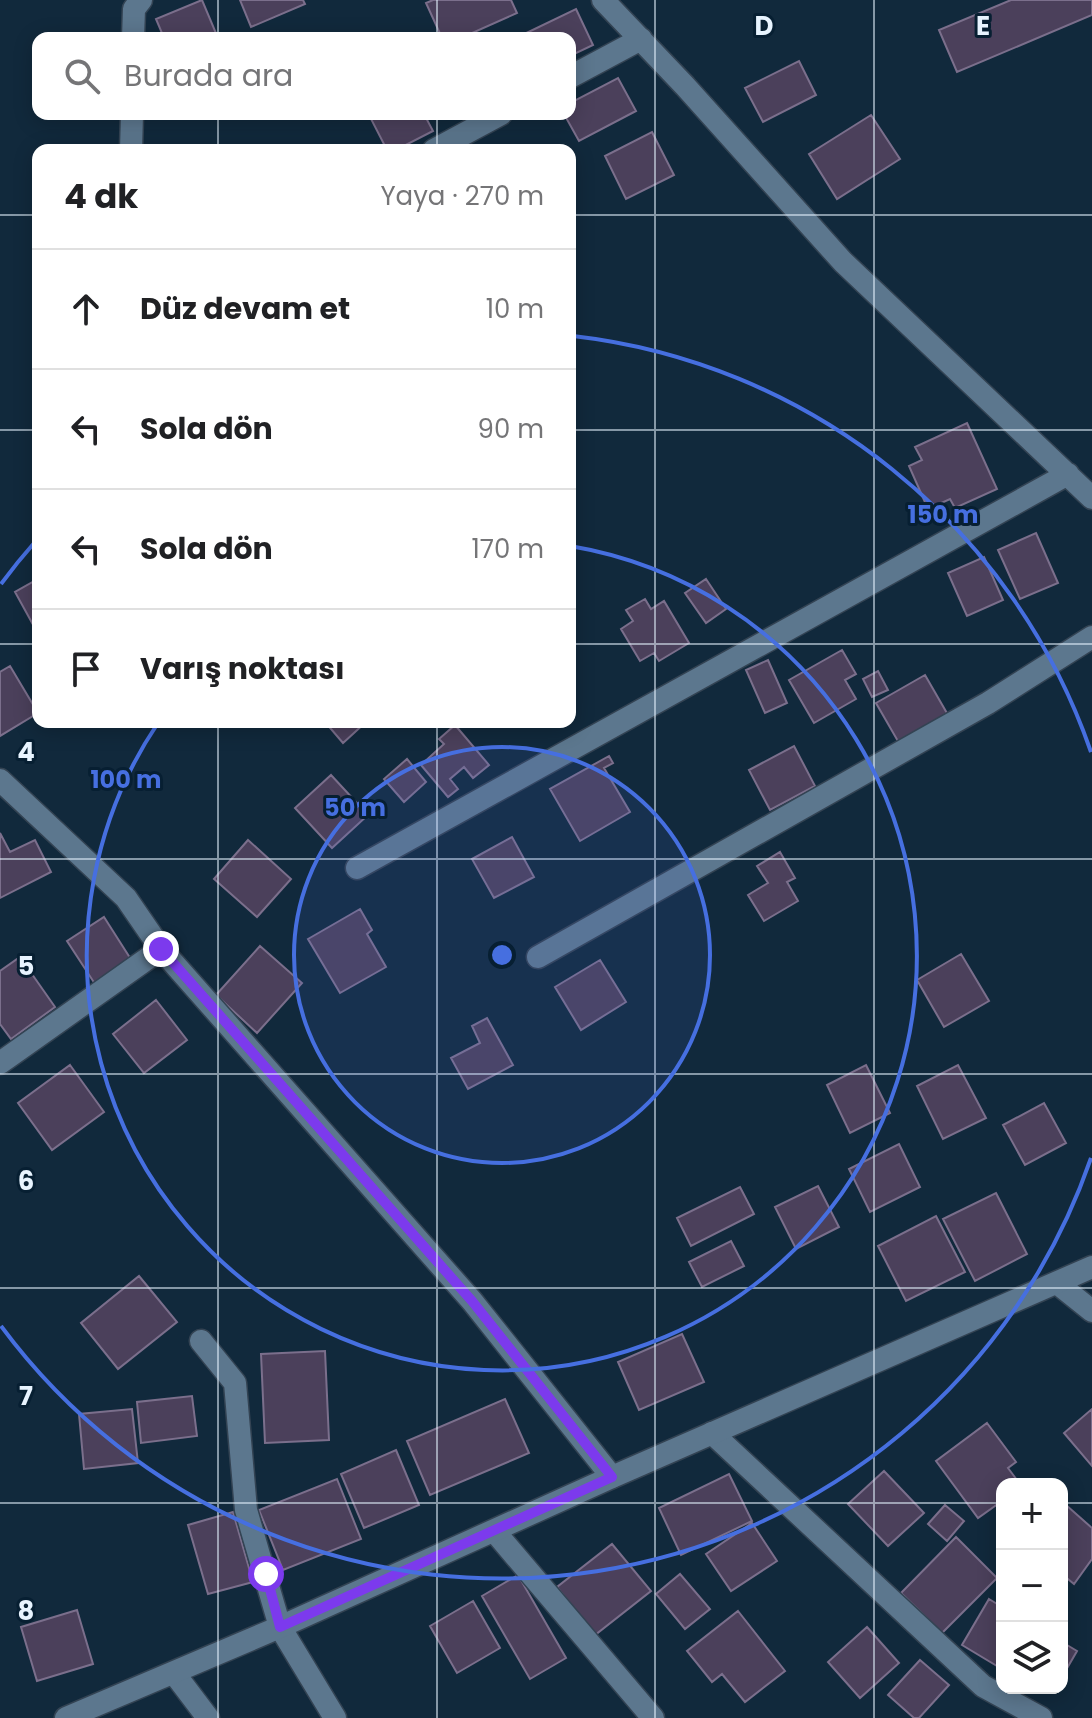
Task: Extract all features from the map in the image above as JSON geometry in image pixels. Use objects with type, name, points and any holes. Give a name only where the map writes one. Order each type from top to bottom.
[{"type":"street","points":[[133,32],[134,9],[141,0]]},
{"type":"street","points":[[603,0],[843,262],[1092,498]]},
{"type":"street","points":[[576,74],[641,39]]},
{"type":"street","points":[[131,144],[132,120]]},
{"type":"street","points":[[445,144],[490,120]]},
{"type":"street","points":[[357,868],[1068,474]]},
{"type":"street","points":[[538,957],[988,703],[1092,637]]},
{"type":"street","points":[[4,790],[126,898],[161,949],[472,1301],[612,1477]]},
{"type":"street","points":[[0,1063],[161,949]]},
{"type":"street","points":[[66,1718],[280,1627],[612,1477],[1092,1267]]},
{"type":"street","points":[[1057,1283],[1092,1311]]},
{"type":"street","points":[[201,1341],[235,1383],[246,1510],[280,1627],[335,1718]]},
{"type":"street","points":[[712,1433],[983,1686],[1041,1718]]},
{"type":"street","points":[[495,1532],[653,1718]]},
{"type":"street","points":[[174,1673],[208,1718]]},
{"type":"building","points":[[202,0],[215,32],[161,32],[156,19]]},
{"type":"building","points":[[240,0],[303,0],[305,4],[251,27]]},
{"type":"building","points":[[433,0],[511,0],[517,13],[474,32],[439,32],[426,3]]},
{"type":"building","points":[[1011,0],[1092,0],[1092,15],[957,72],[939,30]]},
{"type":"building","points":[[576,9],[593,45],[576,53],[576,32],[528,32]]},
{"type":"building","points":[[799,61],[816,95],[763,122],[745,88]]},
{"type":"building","points":[[618,78],[636,111],[579,141],[567,120],[576,120],[576,100]]},
{"type":"building","points":[[871,115],[900,159],[837,199],[809,154]]},
{"type":"building","points":[[372,120],[427,120],[433,131],[408,144],[384,144]]},
{"type":"building","points":[[652,132],[674,175],[626,199],[605,156]]},
{"type":"building","points":[[967,423],[997,489],[955,508],[950,499],[928,509],[909,466],[922,460],[915,447]]},
{"type":"building","points":[[1036,533],[1058,583],[1020,599],[998,550]]},
{"type":"building","points":[[984,557],[1003,600],[967,616],[948,573]]},
{"type":"building","points":[[706,579],[726,609],[706,623],[685,593]]},
{"type":"building","points":[[32,582],[32,623],[15,592]]},
{"type":"building","points":[[645,599],[651,609],[664,601],[689,643],[659,661],[654,653],[640,661],[621,629],[633,621],[626,610]]},
{"type":"building","points":[[842,650],[856,674],[845,680],[856,699],[814,723],[789,680]]},
{"type":"building","points":[[768,660],[787,703],[765,713],[746,670]]},
{"type":"building","points":[[10,666],[32,703],[32,717],[0,736],[0,672]]},
{"type":"building","points":[[878,671],[888,690],[872,697],[863,679]]},
{"type":"building","points":[[925,675],[948,715],[899,743],[876,703]]},
{"type":"building","points":[[330,728],[359,728],[343,743]]},
{"type":"building","points":[[452,728],[458,728],[489,765],[473,778],[464,767],[450,779],[458,789],[448,797],[421,765],[444,744],[439,739]]},
{"type":"building","points":[[794,746],[815,786],[770,810],[749,770]]},
{"type":"building","points":[[609,756],[613,763],[604,768],[630,812],[580,841],[550,789]]},
{"type":"building","points":[[407,759],[426,782],[404,802],[384,779]]},
{"type":"building","points":[[331,775],[368,815],[332,848],[295,808]]},
{"type":"building","points":[[0,833],[10,852],[35,840],[51,872],[0,898]]},
{"type":"building","points":[[512,837],[534,877],[494,898],[472,859]]},
{"type":"building","points":[[248,840],[291,879],[257,917],[214,879]]},
{"type":"building","points":[[780,852],[795,878],[787,882],[798,901],[764,921],[748,895],[768,883],[757,866]]},
{"type":"building","points":[[360,909],[372,930],[367,934],[386,967],[340,993],[308,939]]},
{"type":"building","points":[[104,917],[132,961],[95,984],[67,941]]},
{"type":"building","points":[[260,946],[302,983],[257,1033],[216,995]]},
{"type":"building","points":[[961,954],[989,1001],[944,1027],[917,980]]},
{"type":"building","points":[[20,957],[55,1007],[11,1039],[0,1024],[0,971]]},
{"type":"building","points":[[600,960],[626,1002],[581,1030],[555,987]]},
{"type":"building","points":[[156,1000],[187,1040],[144,1073],[113,1034]]},
{"type":"building","points":[[487,1018],[513,1065],[468,1089],[451,1058],[480,1043],[472,1026]]},
{"type":"building","points":[[70,1065],[104,1112],[52,1150],[18,1103]]},
{"type":"building","points":[[866,1065],[890,1113],[850,1133],[827,1085]]},
{"type":"building","points":[[958,1065],[986,1118],[943,1139],[917,1086]]},
{"type":"building","points":[[1044,1103],[1066,1143],[1025,1165],[1003,1125]]},
{"type":"building","points":[[899,1144],[920,1187],[870,1212],[849,1169]]},
{"type":"building","points":[[818,1186],[839,1227],[796,1249],[775,1207]]},
{"type":"building","points":[[740,1187],[754,1214],[691,1246],[677,1218]]},
{"type":"building","points":[[996,1193],[1027,1254],[975,1281],[943,1219]]},
{"type":"building","points":[[936,1216],[965,1272],[906,1301],[878,1246]]},
{"type":"building","points":[[731,1241],[744,1266],[702,1287],[689,1262]]},
{"type":"building","points":[[139,1276],[177,1322],[118,1369],[81,1323]]},
{"type":"building","points":[[682,1334],[704,1382],[639,1410],[618,1362]]},
{"type":"building","points":[[325,1351],[329,1440],[265,1443],[261,1354]]},
{"type":"building","points":[[192,1396],[197,1436],[141,1443],[137,1402]]},
{"type":"building","points":[[505,1399],[529,1453],[430,1495],[407,1441]]},
{"type":"building","points":[[132,1409],[138,1463],[84,1469],[79,1414]]},
{"type":"building","points":[[1092,1409],[1092,1466],[1064,1433]]},
{"type":"building","points":[[987,1423],[1016,1462],[1008,1468],[1016,1478],[996,1478],[996,1505],[978,1518],[936,1461]]},
{"type":"building","points":[[396,1450],[419,1505],[364,1528],[341,1474]]},
{"type":"building","points":[[884,1471],[924,1513],[888,1546],[848,1504]]},
{"type":"building","points":[[729,1474],[752,1521],[681,1555],[659,1508]]},
{"type":"building","points":[[337,1479],[361,1539],[283,1570],[259,1510]]},
{"type":"building","points":[[945,1505],[964,1521],[947,1541],[928,1524]]},
{"type":"building","points":[[1068,1507],[1092,1528],[1092,1559],[1074,1584],[1068,1579]]},
{"type":"building","points":[[233,1512],[253,1582],[208,1594],[188,1525]]},
{"type":"building","points":[[752,1523],[777,1561],[731,1591],[706,1554]]},
{"type":"building","points":[[956,1537],[996,1577],[942,1633],[901,1593]]},
{"type":"building","points":[[612,1544],[651,1591],[595,1635],[557,1587]]},
{"type":"building","points":[[680,1574],[710,1609],[685,1629],[656,1594]]},
{"type":"building","points":[[518,1575],[566,1658],[530,1679],[482,1596]]},
{"type":"building","points":[[989,1599],[996,1603],[996,1665],[962,1645]]},
{"type":"building","points":[[473,1601],[500,1648],[457,1673],[430,1626]]},
{"type":"building","points":[[77,1610],[93,1664],[37,1681],[21,1627]]},
{"type":"building","points":[[738,1611],[785,1671],[745,1702],[722,1674],[712,1682],[687,1651]]},
{"type":"building","points":[[867,1627],[899,1663],[860,1698],[828,1662]]},
{"type":"building","points":[[1068,1646],[1077,1651],[1068,1667]]},
{"type":"building","points":[[920,1660],[949,1685],[919,1718],[914,1718],[888,1695]]},
{"type":"route","points":[[161,949],[472,1301],[612,1477],[280,1627],[266,1574]]}]
